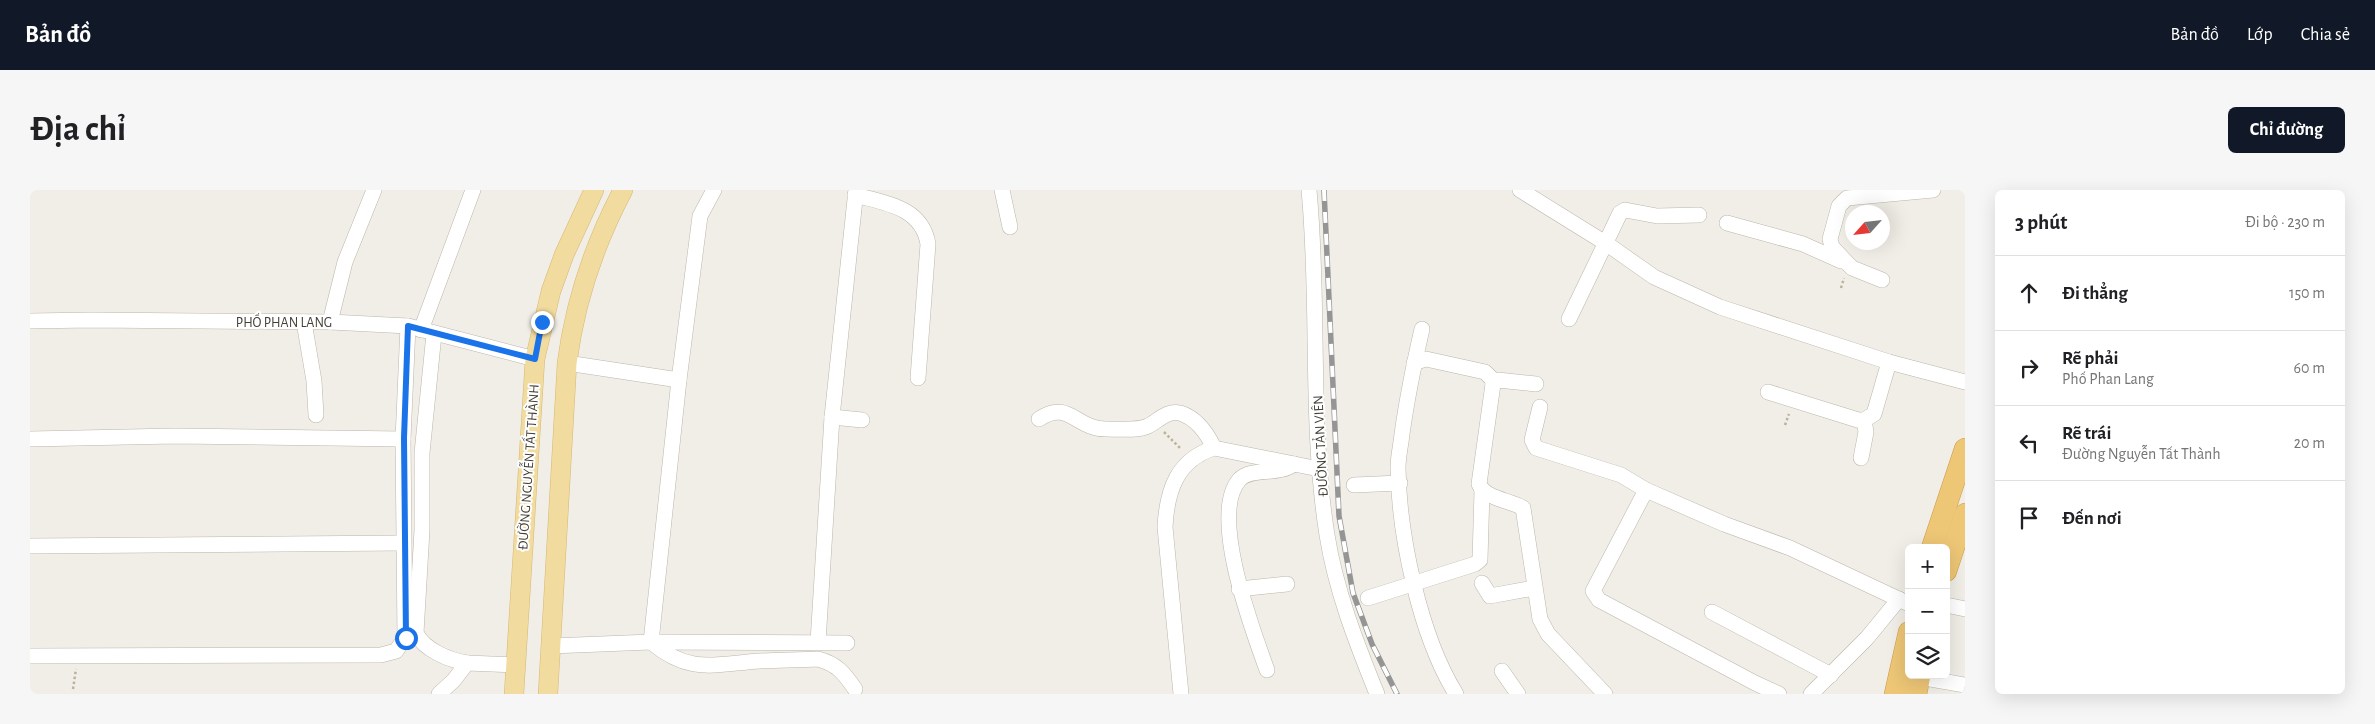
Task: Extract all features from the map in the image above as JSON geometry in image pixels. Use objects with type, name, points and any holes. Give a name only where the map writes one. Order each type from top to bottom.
[{"type":"highway","points":[[1933,544],[1965,449]]},
{"type":"highway","points":[[1950,559],[1965,514]]},
{"type":"highway","points":[[1895,694],[1909,634]]},
{"type":"main road","name":"ĐƯỜNG NGUYỄN TẤT THÀNH","points":[[514,694],[535,359],[542,322],[554,282],[578,222],[594,190]]},
{"type":"main road","points":[[548,694],[566,363],[571,332],[588,268],[602,232],[623,190]]},
{"type":"street","points":[[330,322],[345,262],[374,190]]},
{"type":"street","points":[[30,656],[381,655],[396,651],[406,638],[404,438],[421,330],[473,190]]},
{"type":"street","points":[[651,642],[679,380],[700,216],[714,190]]},
{"type":"street","points":[[1002,190],[1010,227]]},
{"type":"street","name":"ĐƯỜNG TẢN VIÊN","points":[[1309,190],[1314,258],[1319,469],[1328,536],[1346,616],[1377,694]]},
{"type":"street","points":[[1520,190],[1607,244],[1654,277],[1720,307],[1889,362],[1965,382]]},
{"type":"street","points":[[1882,280],[1852,268],[1832,247],[1830,240],[1843,200],[1861,193],[1933,190]]},
{"type":"street","points":[[818,642],[832,417],[856,192],[909,212],[927,236],[928,244],[918,378]]},
{"type":"street","points":[[1569,319],[1607,244],[1620,213],[1625,210],[1657,216],[1699,215]]},
{"type":"street","points":[[1727,223],[1803,244],[1832,258],[1846,262]]},
{"type":"street","name":"PHỐ PHAN LANG","points":[[30,321],[330,322],[421,330],[535,359]]},
{"type":"street","points":[[304,322],[314,380],[316,415]]},
{"type":"street","points":[[1422,329],[1408,389],[1400,457],[1402,520],[1414,583],[1438,663],[1456,694]]},
{"type":"street","points":[[421,330],[422,530],[416,633],[420,643],[455,661],[516,665]]},
{"type":"street","points":[[1368,598],[1475,564],[1480,560],[1482,490],[1479,484],[1494,384],[1493,380],[1485,372],[1426,359],[1414,363]]},
{"type":"street","points":[[1768,392],[1850,418],[1864,420],[1874,414],[1889,362]]},
{"type":"street","points":[[566,363],[679,380]]},
{"type":"street","points":[[1494,384],[1498,380],[1536,384]]},
{"type":"street","points":[[1540,407],[1532,440],[1536,448],[1621,475],[1646,490],[1719,522],[1790,548],[1904,601],[1811,694]]},
{"type":"street","points":[[1039,419],[1049,412],[1058,410],[1092,427],[1104,429],[1137,428],[1147,427],[1163,416],[1178,412],[1193,419],[1209,437],[1214,448]]},
{"type":"street","points":[[832,417],[862,420]]},
{"type":"street","points":[[1861,458],[1866,432],[1864,420]]},
{"type":"street","points":[[30,439],[175,436],[404,438]]},
{"type":"street","points":[[1181,694],[1165,527],[1166,504],[1174,482],[1200,452],[1214,448],[1319,469]]},
{"type":"street","points":[[1267,670],[1239,589],[1232,553],[1229,511],[1231,498],[1239,480],[1247,474],[1278,471],[1294,464]]},
{"type":"street","points":[[1354,485],[1400,483]]},
{"type":"street","points":[[1482,490],[1522,508],[1525,514],[1534,588],[1540,619],[1548,634],[1605,694]]},
{"type":"street","points":[[1646,490],[1593,591],[1595,596],[1599,600],[1694,651],[1779,694]]},
{"type":"street","points":[[30,546],[404,543]]},
{"type":"street","points":[[1482,583],[1486,593],[1490,596],[1534,588]]},
{"type":"street","points":[[1239,589],[1287,584]]},
{"type":"street","points":[[1950,606],[1965,609]]},
{"type":"street","points":[[1712,612],[1831,675]]},
{"type":"street","points":[[651,642],[667,656],[686,663],[706,666],[760,661],[831,662],[842,670],[855,689]]},
{"type":"street","points":[[551,646],[651,642],[847,642]]},
{"type":"street","points":[[439,694],[454,680],[467,663]]},
{"type":"street","points":[[1502,671],[1518,694]]},
{"type":"street","points":[[1918,682],[1965,685]]},
{"type":"path","points":[[1164,432],[1192,459]]},
{"type":"path","points":[[73,689],[78,655]]},
{"type":"railway","points":[[1324,190],[1339,516],[1353,593],[1372,644],[1397,694]]},
{"type":"route","points":[[406,638],[404,438],[408,326],[535,359],[542,322]]}]
